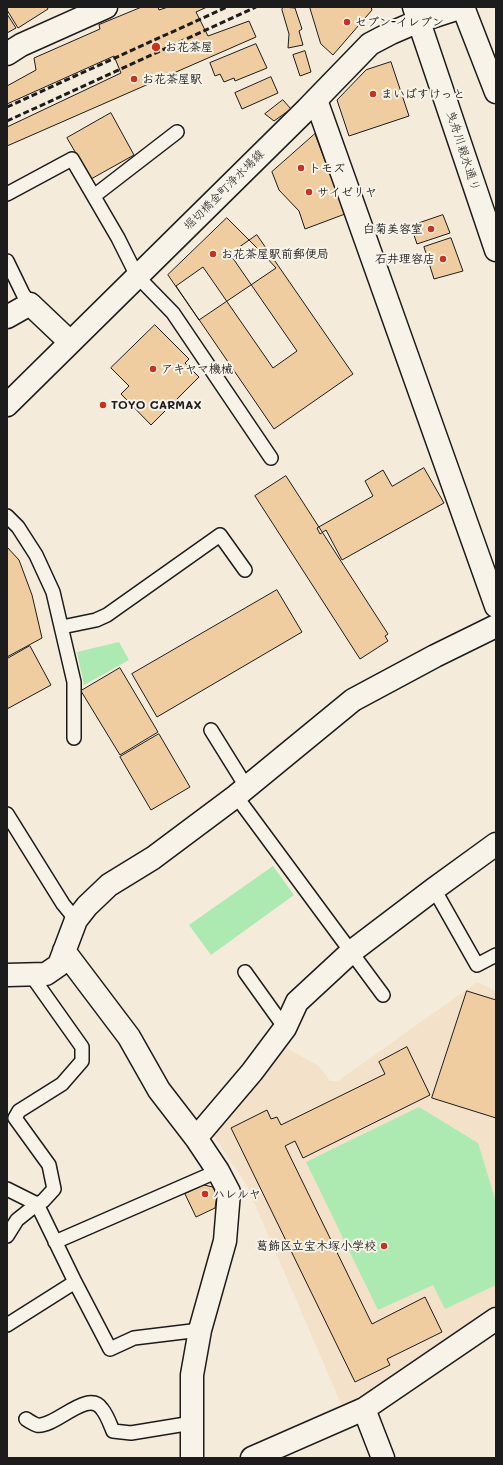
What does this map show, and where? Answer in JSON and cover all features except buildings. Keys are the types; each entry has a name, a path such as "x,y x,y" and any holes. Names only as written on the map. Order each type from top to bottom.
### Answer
{"street":[{"path":"7,54 21,45 106,7"},
{"path":"463,7 496,92"},
{"name":"堀切橋金町浄水場線","path":"7,405 316,100 370,44 391,33 417,14 463,7"},
{"name":"曳舟川親水通り","path":"417,14 496,250"},
{"path":"316,100 496,606"},
{"path":"7,317 30,304 70,342"},
{"path":"7,975 46,974 59,965 76,920 87,906 109,885 153,858 241,792 353,700 435,656 496,626"},
{"path":"196,1138 252,1072 285,1028 297,1002 351,952 496,844"},
{"path":"64,951 129,1037 159,1090 196,1138 218,1171 229,1192 225,1241 200,1330 192,1375 192,1458"},
{"path":"252,1458 364,1409 496,1319"},
{"path":"364,1409 383,1458"}],"lane":[{"path":"94,196 177,132"},
{"path":"7,194 72,158 118,238 137,276 173,313 271,458"},
{"path":"7,261 30,304"},
{"path":"7,516 18,527 36,555 53,592 74,682 74,738"},
{"path":"62,627 96,620 107,615 220,535 245,570"},
{"path":"211,730 241,792 351,952 383,995"},
{"path":"7,814 63,904 76,920"},
{"path":"434,889 477,965 496,955"},
{"path":"245,972 285,1028"},
{"path":"7,1236 17,1220 43,1201 54,1189 49,1165 15,1118 19,1111 62,1084 82,1061 82,1047 31,975"},
{"path":"54,1242 218,1171"},
{"path":"7,1189 37,1204 74,1282 110,1349 134,1338 200,1330"},
{"path":"7,1325 74,1282"},
{"path":"26,1419 38,1425 51,1422 81,1405 94,1403 102,1407 113,1431 131,1433 192,1423"}],"shaded area":[{"name":"葛飾区立宝木塚小学校","path":"477,982 496,991 496,1306 363,1396 342,1406 247,1186 212,1133 281,1045 319,1066 330,1081 338,1081"}],"green space":[{"path":"119,642 129,660 84,685 77,652"},
{"path":"273,866 294,895 211,955 189,925"},
{"path":"419,1107 478,1143 496,1202 496,1285 445,1309 433,1285 378,1310 306,1162"}],"railway":[{"path":"7,107 227,7"},
{"path":"7,121 256,7"}],"place":[{"name":"セブン-イレブン","path":"347,22"},
{"name":"お花茶屋","path":"156,47"},
{"name":"お花茶屋駅","path":"134,79"},
{"name":"まいばすけっと","path":"373,94"},
{"name":"トモズ","path":"301,168"},
{"name":"サイゼリヤ","path":"309,192"},
{"name":"白菊美容室","path":"431,229"},
{"name":"お花茶屋駅前郵便局","path":"213,254"},
{"name":"石井理容店","path":"443,259"},
{"name":"アキヤマ機械","path":"153,369"},
{"name":"TOYO CARMAX","path":"103,405"},
{"name":"ハレルヤ","path":"205,1194"},
{"name":"葛飾区立宝木塚小学校","path":"384,1246"}]}
